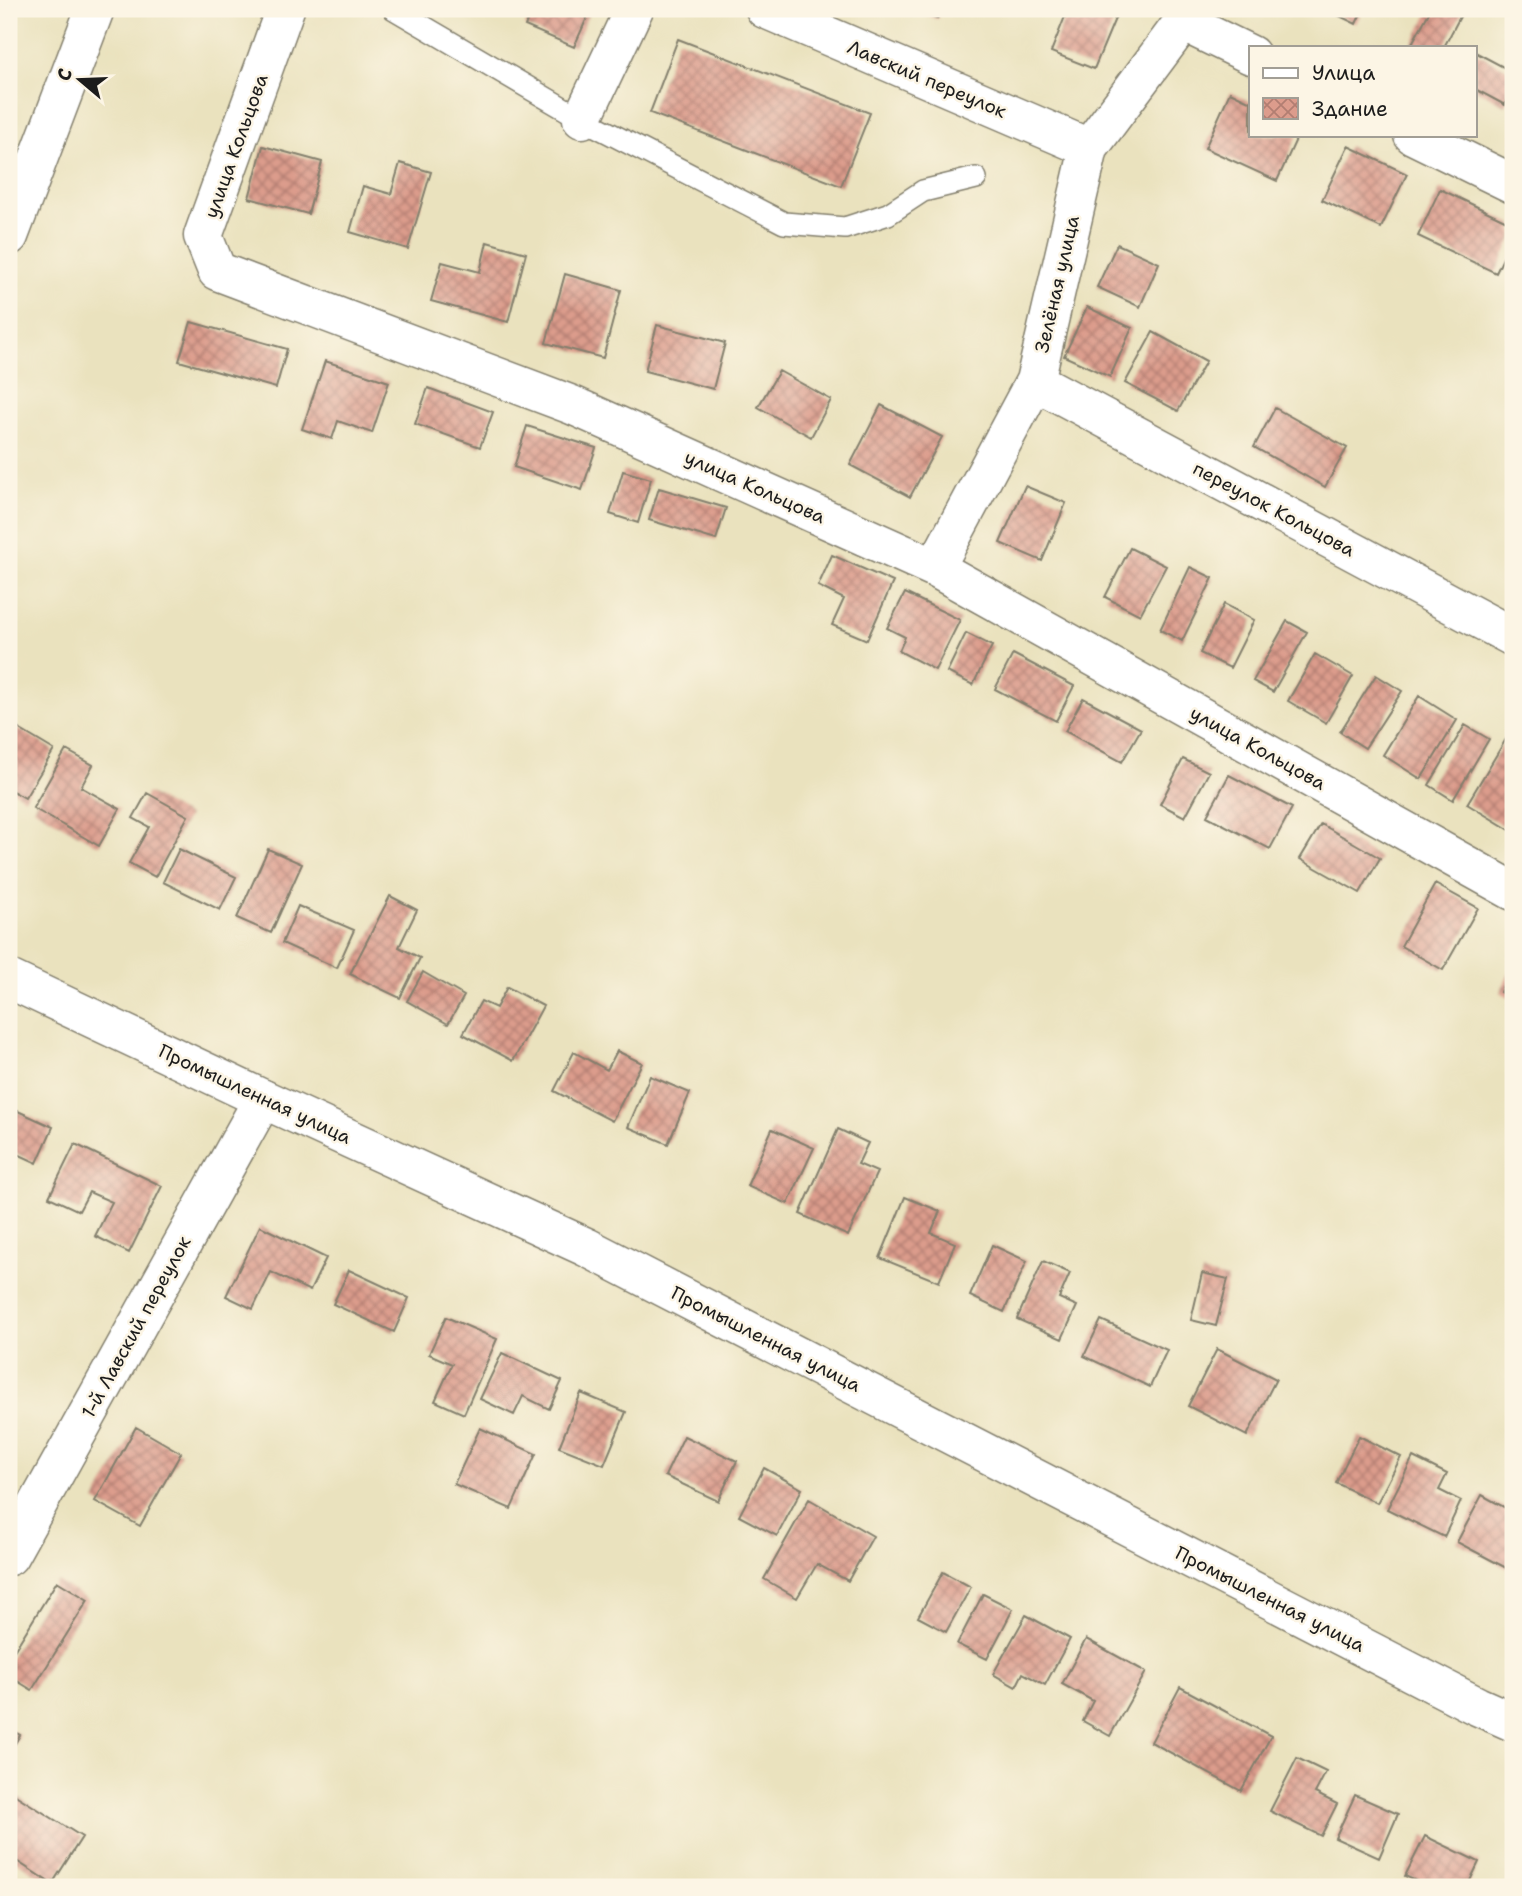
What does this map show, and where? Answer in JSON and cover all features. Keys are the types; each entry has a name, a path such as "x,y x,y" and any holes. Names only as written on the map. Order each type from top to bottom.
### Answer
{"main road":[{"path":"9,236 94,9"},
{"name":"улица Кольцова","path":"285,9 203,236 217,271 572,405 935,568 1513,891"},
{"path":"582,119 634,9"},
{"name":"Лавский переулок","path":"765,9 1089,148"},
{"path":"1185,15 1249,54"},
{"name":"Зелёная улица","path":"935,568 1035,381 1089,148 1185,15"},
{"path":"1415,136 1513,184"},
{"name":"переулок Кольцова","path":"1035,381 1513,637"},
{"name":"Промышленная улица","path":"9,979 586,1247 1513,1722"},
{"name":"1-й Лавский переулок","path":"9,1556 263,1099"}],"lane":[{"path":"394,9 582,119 784,223 845,228 888,214 923,191 976,178"}],"building":[{"path":"532,9 591,9 574,47 525,26"},
{"path":"911,9 941,9 937,19"},
{"path":"1068,9 1119,9 1094,69 1051,52"},
{"path":"1325,9 1363,9 1356,24"},
{"path":"1431,9 1464,9 1445,46 1411,46"},
{"path":"678,39 870,113 841,186 650,113"},
{"path":"1476,53 1513,72 1513,88 1505,105 1476,90"},
{"path":"1230,92 1249,101 1249,136 1298,136 1277,181 1205,148"},
{"path":"263,146 322,162 308,214 249,198"},
{"path":"1348,146 1407,174 1381,228 1322,200"},
{"path":"400,163 431,172 408,249 350,232 363,186 391,194"},
{"path":"1440,189 1513,224 1513,237 1496,273 1418,236"},
{"path":"487,242 526,253 508,322 431,301 442,262 480,272"},
{"path":"1117,244 1159,263 1140,307 1097,287"},
{"path":"565,274 621,290 603,358 546,343"},
{"path":"1087,307 1132,328 1110,377 1064,356"},
{"path":"191,322 287,349 276,388 179,361"},
{"path":"657,325 725,343 713,389 645,371"},
{"path":"1153,332 1206,361 1178,411 1125,383"},
{"path":"325,361 389,382 372,433 338,421 332,439 302,429"},
{"path":"779,371 831,400 811,437 758,407"},
{"path":"428,388 493,412 480,447 415,424"},
{"path":"881,405 942,437 910,497 850,465"},
{"path":"1275,408 1347,448 1325,487 1254,447"},
{"path":"527,426 596,448 582,490 514,467"},
{"path":"623,471 651,479 638,523 610,514"},
{"path":"1025,486 1066,503 1042,561 1000,543"},
{"path":"659,488 726,508 716,540 649,520"},
{"path":"1130,548 1166,566 1140,615 1105,597"},
{"path":"832,555 893,582 867,640 832,625 844,599 818,586"},
{"path":"1190,567 1213,578 1182,641 1160,630"},
{"path":"905,593 960,620 935,670 899,651 905,637 887,628"},
{"path":"1224,604 1254,620 1230,668 1200,653"},
{"path":"1287,621 1307,632 1273,692 1253,681"},
{"path":"966,633 992,646 973,685 947,672"},
{"path":"1013,654 1074,686 1056,721 995,689"},
{"path":"1315,654 1353,676 1326,723 1288,701"},
{"path":"1376,675 1402,691 1365,748 1340,732"},
{"path":"1419,696 1457,720 1421,779 1383,755"},
{"path":"1083,698 1141,729 1122,762 1065,731"},
{"path":"9,723 54,750 25,798 9,789"},
{"path":"1465,725 1489,739 1453,800 1429,785"},
{"path":"1506,739 1513,743 1513,824 1510,830 1467,804"},
{"path":"66,750 93,765 81,787 120,809 99,846 33,808"},
{"path":"1183,759 1209,772 1185,817 1160,804"},
{"path":"1229,775 1292,808 1270,849 1207,816"},
{"path":"147,793 188,816 155,877 129,863 149,827 133,818"},
{"path":"1321,824 1380,858 1360,893 1300,859"},
{"path":"179,849 236,877 220,910 163,882"},
{"path":"268,849 302,864 271,933 237,918"},
{"path":"1435,884 1478,908 1443,970 1401,946"},
{"path":"390,896 417,910 399,947 420,958 400,998 350,974"},
{"path":"298,906 354,930 337,968 282,943"},
{"path":"1513,966 1513,999 1500,992"},
{"path":"423,972 464,996 448,1024 407,1001"},
{"path":"507,987 543,1006 513,1061 463,1034 481,1001 496,1008"},
{"path":"617,1051 642,1063 612,1121 554,1091 574,1052 607,1070"},
{"path":"650,1076 690,1093 668,1144 628,1127"},
{"path":"9,1107 53,1127 37,1163 9,1150"},
{"path":"772,1129 814,1148 788,1204 747,1186"},
{"path":"838,1129 868,1143 858,1164 877,1172 848,1236 800,1214"},
{"path":"75,1144 162,1186 129,1253 95,1236 112,1202 89,1192 79,1211 49,1197"},
{"path":"905,1197 940,1211 931,1233 955,1243 939,1282 880,1258"},
{"path":"260,1226 326,1258 310,1291 271,1272 253,1309 226,1296"},
{"path":"992,1245 1027,1261 1004,1312 970,1296"},
{"path":"1043,1261 1070,1273 1059,1298 1077,1306 1062,1339 1017,1319"},
{"path":"349,1270 409,1298 394,1332 333,1304"},
{"path":"1202,1273 1228,1279 1216,1326 1191,1320"},
{"path":"446,1317 497,1339 464,1414 435,1401 452,1364 429,1354"},
{"path":"1101,1320 1167,1350 1150,1387 1084,1356"},
{"path":"1217,1349 1276,1379 1247,1436 1188,1406"},
{"path":"502,1353 562,1381 549,1409 523,1396 514,1415 480,1399"},
{"path":"581,1393 626,1412 604,1465 559,1447"},
{"path":"136,1427 181,1453 140,1526 95,1501"},
{"path":"480,1428 536,1454 511,1509 454,1484"},
{"path":"684,1436 737,1461 718,1501 665,1476"},
{"path":"1359,1436 1401,1457 1377,1503 1336,1483"},
{"path":"1413,1457 1447,1474 1439,1490 1461,1501 1444,1537 1387,1509"},
{"path":"764,1468 802,1489 777,1536 739,1516"},
{"path":"1482,1495 1513,1512 1512,1571 1457,1542"},
{"path":"809,1499 873,1536 848,1581 817,1564 797,1598 764,1579"},
{"path":"943,1572 971,1587 946,1632 918,1617"},
{"path":"57,1581 88,1600 32,1690 9,1676 9,1659"},
{"path":"983,1594 1013,1609 987,1659 957,1644"},
{"path":"1026,1615 1070,1639 1045,1685 1023,1673 1016,1687 993,1674"},
{"path":"1086,1639 1146,1672 1110,1736 1083,1721 1093,1701 1062,1684"},
{"path":"1180,1687 1271,1736 1241,1791 1151,1742"},
{"path":"9,1729 20,1735 9,1754"},
{"path":"1297,1758 1326,1772 1315,1793 1337,1804 1321,1836 1270,1811"},
{"path":"9,1791 82,1837 52,1884 9,1856"},
{"path":"1355,1795 1398,1814 1379,1858 1335,1838"},
{"path":"1425,1836 1479,1862 1467,1887 1429,1887 1405,1876"}]}
